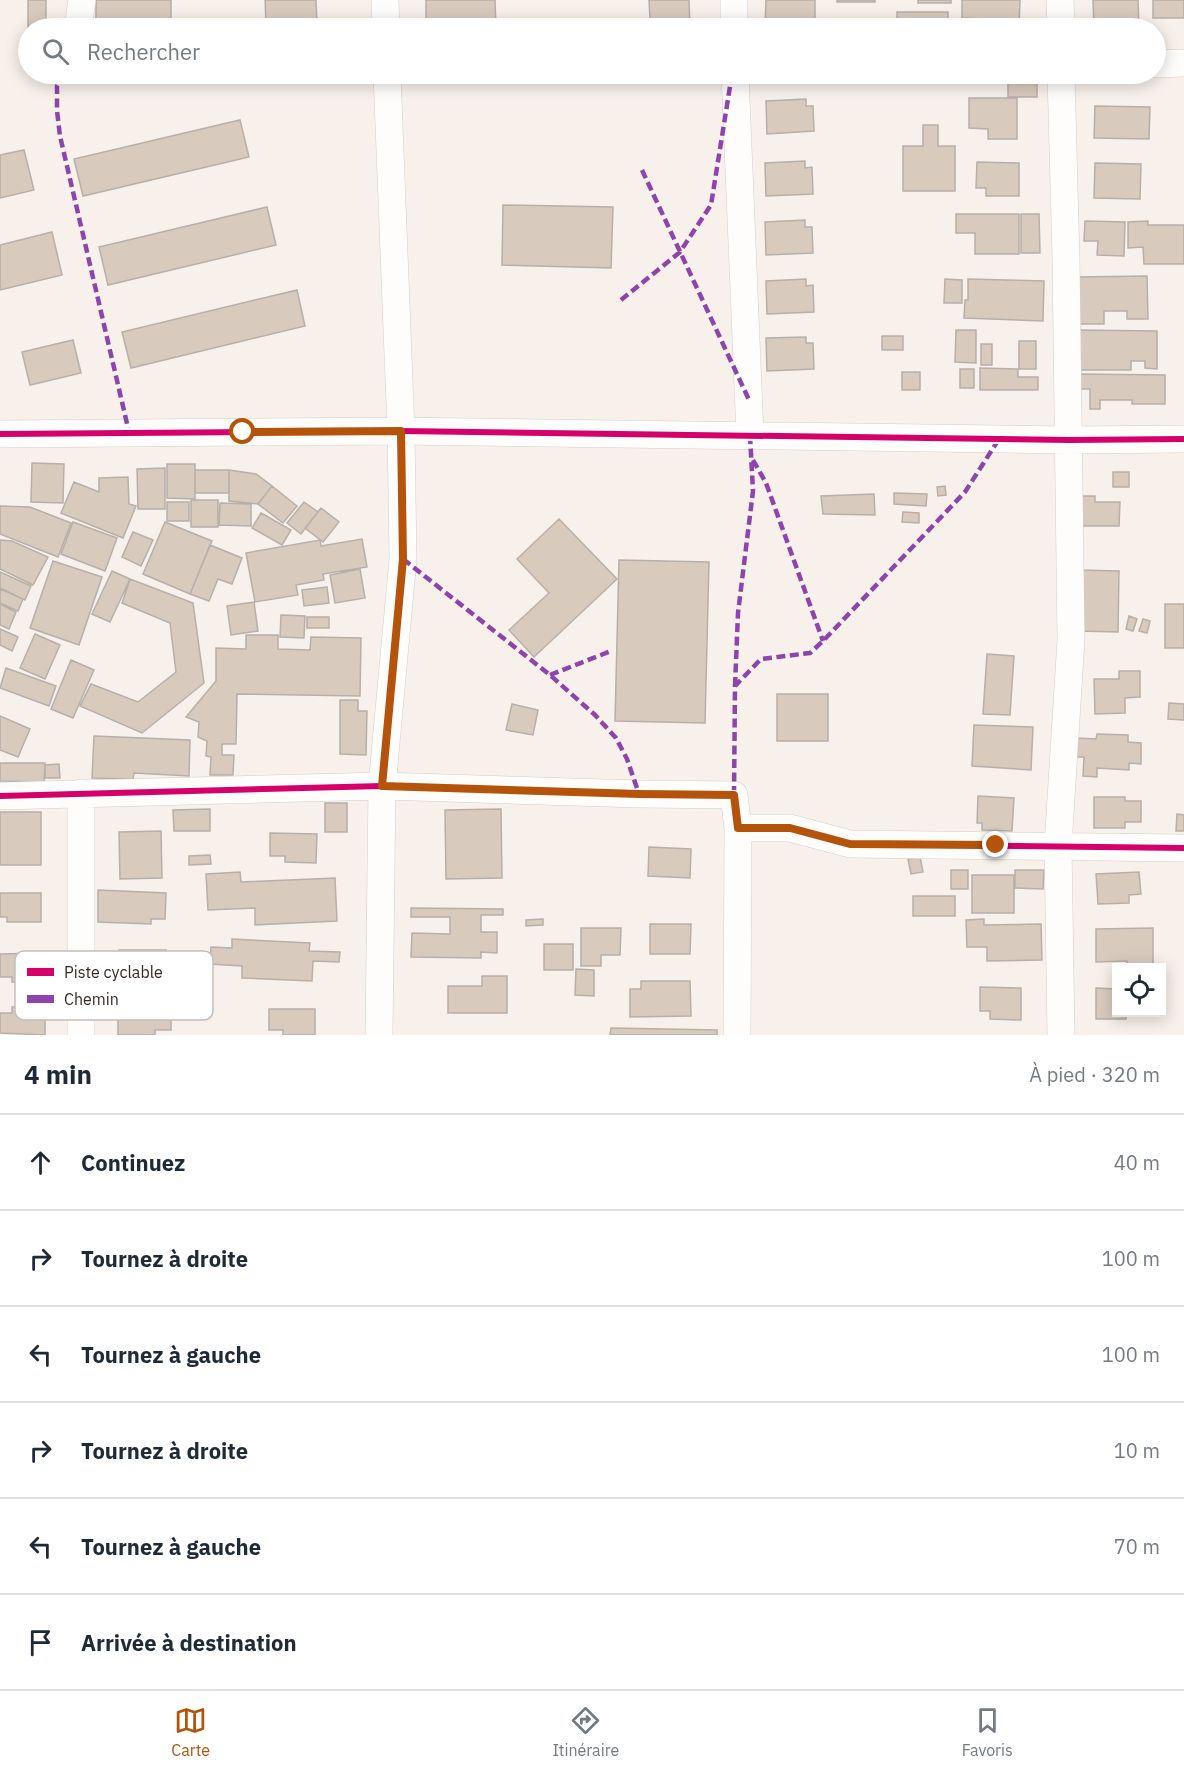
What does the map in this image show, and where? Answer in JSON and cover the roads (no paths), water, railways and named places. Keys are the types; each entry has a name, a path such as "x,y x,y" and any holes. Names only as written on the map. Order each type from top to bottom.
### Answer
{"street":[{"path":"79,18 81,0"},
{"path":"385,0 386,18"},
{"path":"734,0 734,18"},
{"path":"1060,0 1060,18"},
{"path":"1166,64 1184,63"},
{"path":"379,1035 382,786 403,559 401,431 387,84"},
{"path":"735,84 750,435"},
{"path":"1061,84 1071,640 1058,846 1061,1035"},
{"path":"0,434 401,431 1069,440 1184,439"},
{"path":"0,796 382,786 734,795 738,828 736,1035"},
{"path":"81,793 81,951"},
{"path":"738,828 790,828 850,844 1184,848"}]}
